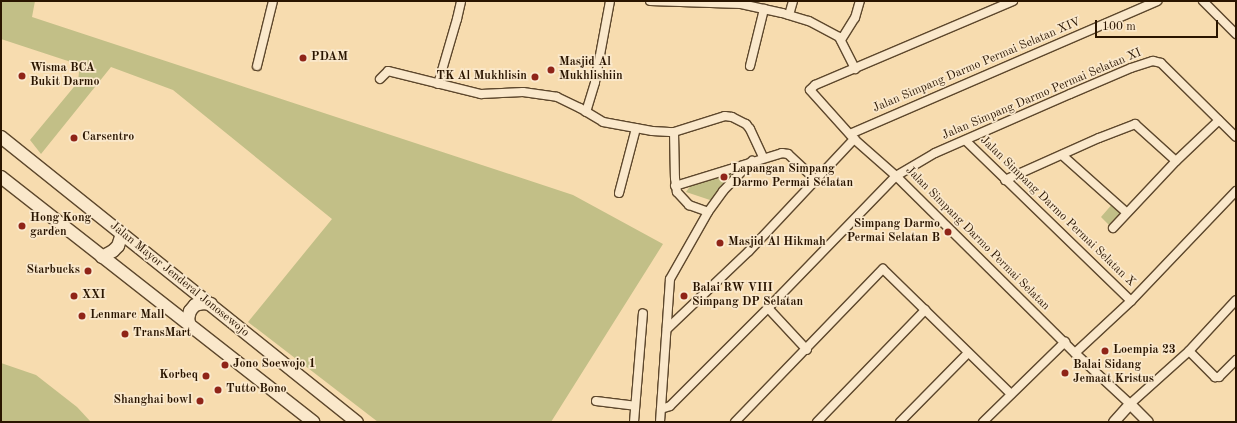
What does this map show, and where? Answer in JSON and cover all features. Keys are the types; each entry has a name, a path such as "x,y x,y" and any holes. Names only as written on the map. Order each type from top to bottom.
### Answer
{"main road":[{"name":"Jalan Mayor Jenderal Jonosewojo","path":"1,137 357,422"},
{"path":"1,177 313,422"},
{"path":"102,257 114,251 122,234"},
{"path":"190,326 188,319 190,311 199,304 211,304"}],"street":[{"path":"257,66 273,1"},
{"path":"438,84 461,1"},
{"path":"586,112 595,82 610,1"},
{"path":"650,1 739,4 789,15 822,27 841,40 856,70 1013,1"},
{"path":"789,15 793,1"},
{"path":"841,40 855,18 860,1"},
{"name":"Jalan Simpang Darmo Permai Selatan XIV","path":"852,136 1157,1"},
{"path":"1203,1 1236,34"},
{"path":"750,66 764,9"},
{"name":"Jalan Simpang Darmo Permai Selatan XI","path":"661,410 670,406 768,308 896,176 935,153 966,141 1131,68 1153,62 1161,63 1236,138"},
{"name":"Jalan Simpang Darmo Permai Selatan","path":"856,70 810,89 852,136 896,176 1075,353 1130,404"},
{"path":"380,79 388,71 481,94 523,92 557,97 603,122 636,128 674,132 725,116 732,117 746,124 764,157"},
{"path":"1113,228 1126,212 1176,161 1219,120"},
{"path":"1005,180 1110,133 1135,124 1176,161"},
{"path":"619,193 636,128"},
{"path":"674,132 675,186 677,192 689,205 708,212"},
{"path":"667,328 749,251 816,179 852,136"},
{"name":"Jalan Simpang Darmo Permai Selatan X","path":"966,141 1131,300"},
{"path":"675,186 764,157 782,153 788,154 816,179"},
{"path":"1062,155 1126,212"},
{"path":"660,422 670,279 708,212 723,191 752,161"},
{"path":"1075,353 1131,300 1236,191"},
{"path":"735,422 807,350 883,269 1010,394"},
{"path":"1114,422 1130,404 1188,351 1236,300"},
{"path":"768,308 807,350"},
{"path":"817,422 925,310"},
{"path":"634,422 634,406 643,313"},
{"path":"983,422 1065,342"},
{"path":"1188,351 1216,377 1219,377 1236,360"},
{"path":"900,422 968,353"},
{"path":"596,401 634,406"},
{"path":"1130,404 1148,422"}],"shaded area":[{"path":"1,1 35,1 32,17 573,195 663,244 551,422 378,422 248,322 332,219 173,90 111,67 41,154 30,140 78,82 79,72 74,63 1,39"},
{"name":"Lapangan Simpang Darmo Permai Selatan","path":"740,168 713,201 686,192 691,185"},
{"path":"1114,202 1119,208 1117,210 1121,214 1112,228 1101,217"},
{"path":"1,363 36,375 77,407 91,422 1,422"}],"place":[{"name":"PDAM","path":"303,58"},
{"name":"Masjid Al Mukhlishiin","path":"551,70"},
{"name":"Wisma BCA Bukit Darmo","path":"22,76"},
{"name":"TK Al Mukhlisin","path":"535,77"},
{"name":"Carsentro","path":"74,138"},
{"name":"Lapangan Simpang Darmo Permai Selatan","path":"724,177"},
{"name":"Hong Kong garden","path":"22,226"},
{"name":"Simpang Darmo Permai Selatan B","path":"948,232"},
{"name":"Masjid Al Hikmah","path":"720,243"},
{"name":"Starbucks","path":"88,271"},
{"name":"XXI","path":"74,296"},
{"name":"Balai RW VIII Simpang DP Selatan","path":"684,296"},
{"name":"Lenmarc Mall","path":"82,316"},
{"name":"TransMart","path":"125,334"},
{"name":"Loempia 23","path":"1105,351"},
{"name":"Jono Soewojo 1","path":"225,365"},
{"name":"Balai Sidang Jemaat Kristus","path":"1065,373"},
{"name":"Korbeq","path":"206,376"},
{"name":"Tutto Bono","path":"218,390"},
{"name":"Shanghai bowl","path":"200,401"}]}
